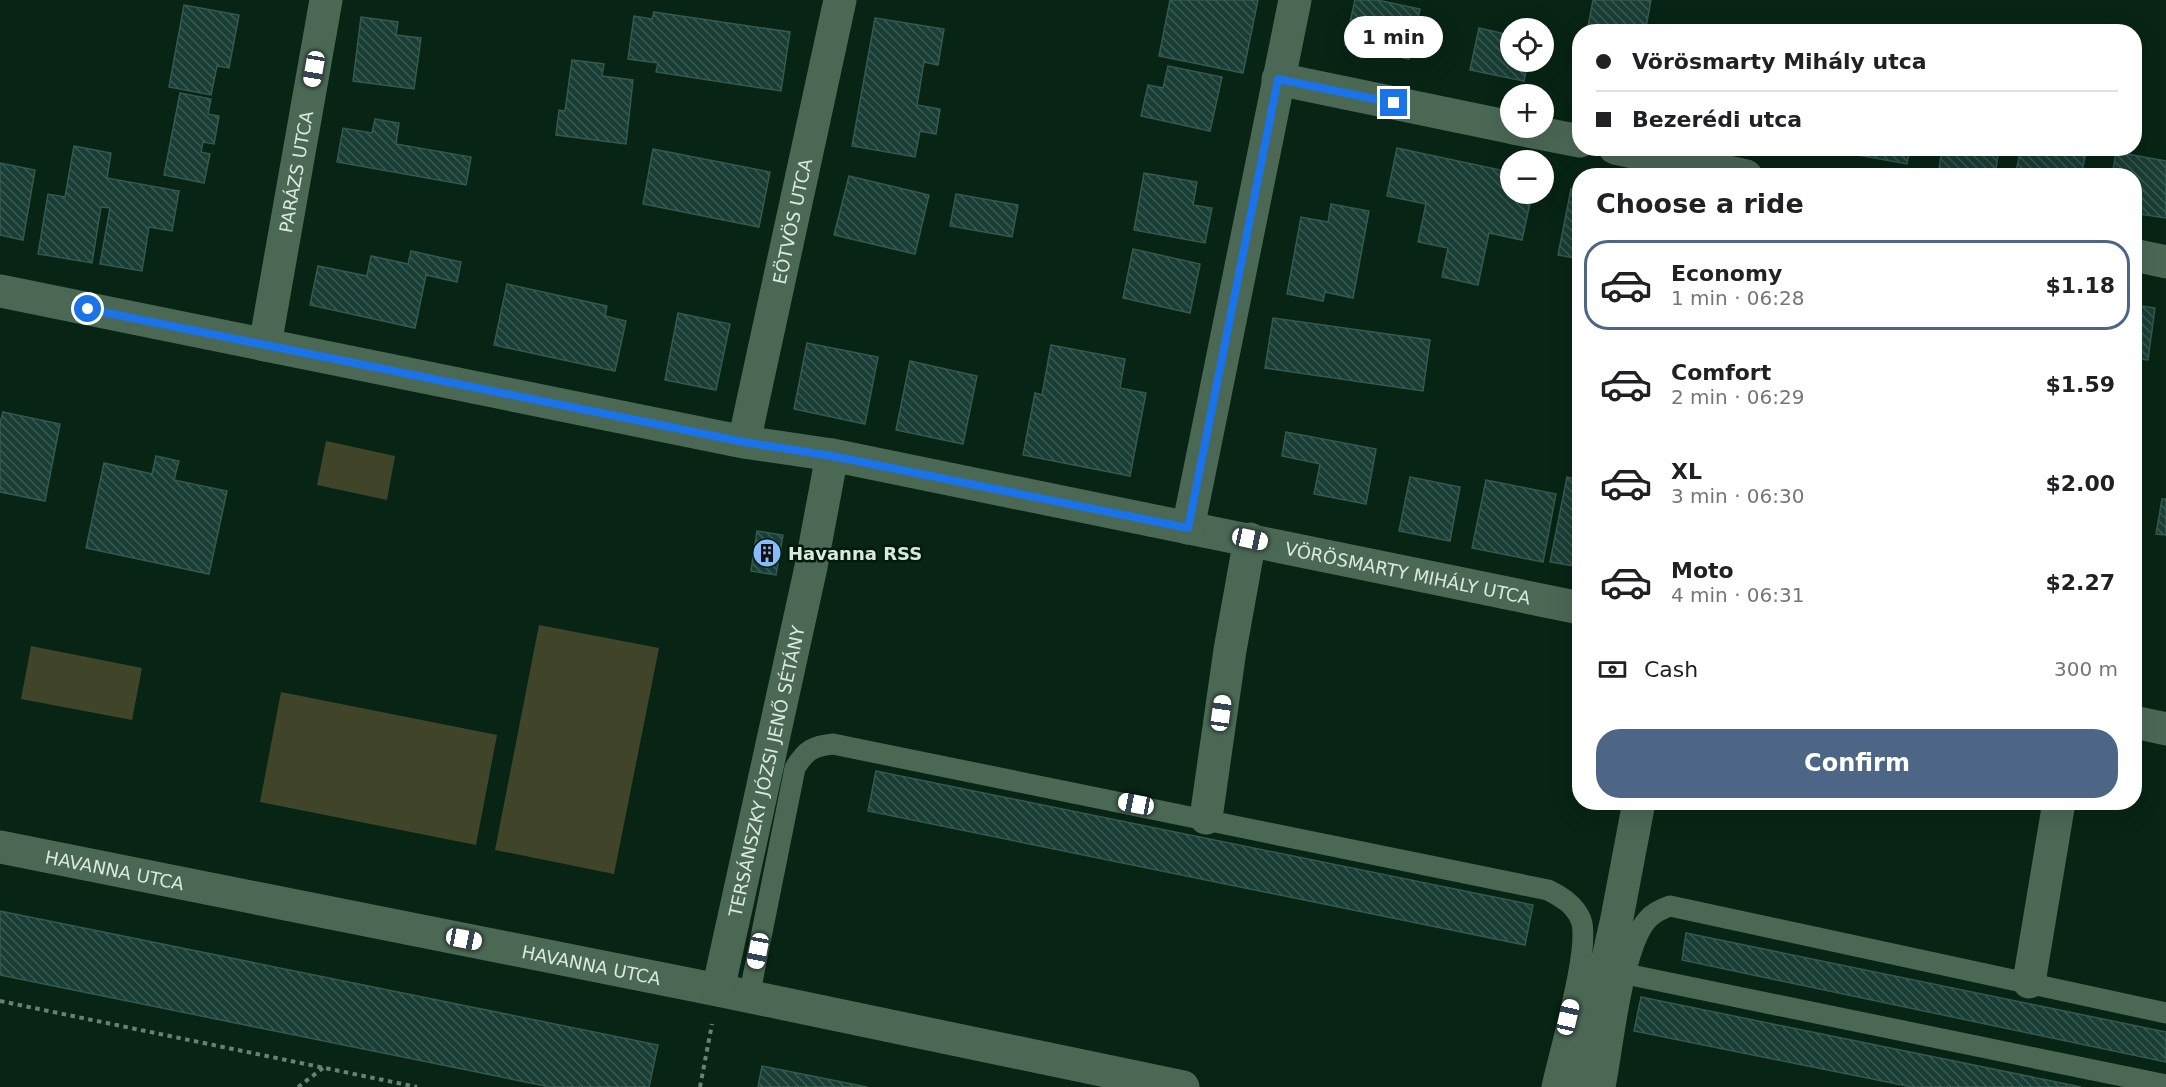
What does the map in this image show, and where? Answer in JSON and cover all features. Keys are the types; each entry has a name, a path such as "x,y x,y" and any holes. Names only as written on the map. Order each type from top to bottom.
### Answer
{"street":[{"name":"PARÁZS UTCA","path":"265,345 326,0"},
{"name":"EÖTVÖS UTCA","path":"744,442 840,0"},
{"path":"1188,528 1295,0"},
{"path":"1278,79 1500,125"},
{"path":"1554,136 1572,139"},
{"path":"1652,156 1709,168"},
{"path":"2142,257 2166,262"},
{"name":"VÖRÖSMARTY MIHÁLY UTCA","path":"0,291 744,442 832,456 1250,539 1572,606"},
{"name":"TERSÁNSZKY JÓZSI JENŐ SÉTÁNY","path":"734,994 832,456"},
{"path":"1206,818 1230,650 1250,539"},
{"path":"2142,724 2166,729"},
{"path":"1579,1087 1617,918 1637,810"},
{"path":"2029,982 2058,810"},
{"name":"HAVANNA UTCA","path":"0,847 734,994 1183,1087"}],"lane":[{"path":"734,994 795,768 805,752 815,746 833,744 1206,818 1548,890 1567,901 1575,909 1581,922 1584,947 1552,1087"},
{"path":"1605,1087 1633,946 1646,921 1654,913 1670,906 2166,1013"},
{"path":"1626,974 2166,1084"}],"path":[{"path":"700,1087 734,994"},
{"path":"0,1001 417,1087"},
{"path":"298,1087 324,1068"}],"green space":[{"path":"326,441 395,456 387,500 317,485"},
{"path":"539,625 659,648 614,874 495,850"},
{"path":"31,646 142,668 132,720 21,699"},
{"path":"281,692 497,735 476,845 260,802"}],"building":[{"path":"1170,0 1258,0 1243,73 1159,56"},
{"path":"1355,0 1377,0 1420,9 1409,59 1345,45"},
{"path":"1593,0 1651,0 1646,24 1588,24"},
{"path":"184,5 239,15 229,68 217,66 211,95 169,87"},
{"path":"654,12 790,32 781,91 656,72 658,63 628,59 634,16 652,19"},
{"path":"361,17 398,22 396,35 421,38 414,89 353,81"},
{"path":"875,18 944,29 938,65 924,62 917,105 940,109 936,134 920,131 915,157 852,146"},
{"path":"1479,28 1500,33 1500,72 1526,72 1524,81 1470,70"},
{"path":"572,60 604,64 602,76 633,80 626,144 556,135 559,110 565,111"},
{"path":"1168,66 1222,77 1210,131 1141,116 1148,85 1163,88"},
{"path":"180,93 211,99 208,114 219,116 214,144 203,142 201,152 210,154 204,183 164,175"},
{"path":"375,119 399,123 396,144 471,157 466,185 337,162 343,128 372,133"},
{"path":"74,146 111,153 107,178 179,191 172,231 149,227 142,271 100,264 110,208 101,207 92,263 38,254 48,194 65,197"},
{"path":"1397,148 1500,170 1500,204 1530,204 1522,240 1489,233 1478,285 1442,277 1448,248 1418,242 1426,204 1387,196"},
{"path":"653,149 770,172 759,227 643,204"},
{"path":"1863,156 1908,156 1907,164"},
{"path":"1941,156 1998,156 1996,168 1939,168"},
{"path":"2019,156 2085,156 2083,168 2017,168"},
{"path":"2115,156 2138,156 2166,161 2166,218 2142,214 2142,168 2113,168"},
{"path":"0,163 35,170 23,240 0,235"},
{"path":"1144,173 1197,182 1193,205 1212,208 1205,243 1134,230"},
{"path":"849,176 929,195 915,254 834,235"},
{"path":"1571,189 1572,258 1558,255"},
{"path":"956,194 1018,205 1012,237 950,226"},
{"path":"1331,204 1369,211 1353,298 1325,292 1323,301 1287,294 1301,217 1328,222"},
{"path":"1133,249 1200,264 1190,313 1123,298"},
{"path":"411,251 461,262 457,282 426,275 415,328 310,305 318,266 367,276 371,256 408,264"},
{"path":"507,284 607,306 605,316 626,321 615,371 494,345"},
{"path":"2142,306 2155,308 2148,360 2142,359"},
{"path":"678,313 730,324 716,390 665,380"},
{"path":"1273,318 1430,340 1423,391 1265,368"},
{"path":"807,343 878,357 865,424 794,409"},
{"path":"1051,345 1125,359 1120,388 1146,393 1130,476 1023,455 1035,393 1042,395"},
{"path":"910,361 977,376 963,444 896,430"},
{"path":"3,412 60,424 45,501 0,492 0,423"},
{"path":"1286,432 1376,449 1366,504 1314,494 1320,464 1282,456"},
{"path":"156,456 179,461 174,480 227,491 209,574 86,548 104,463 152,474"},
{"path":"1410,477 1460,487 1450,541 1399,531"},
{"path":"1567,477 1572,478 1572,566 1550,562"},
{"path":"1486,480 1556,494 1543,562 1472,548"},
{"path":"2162,499 2166,499 2166,535 2156,534"},
{"name":"Havanna RSS","path":"757,531 783,535 776,575 751,571"},
{"path":"876,771 1533,905 1525,945 868,811"},
{"path":"0,911 658,1045 649,1087 550,1087 0,975"},
{"path":"1686,933 2166,1032 2166,1062 1682,960"},
{"path":"1641,997 2081,1087 1912,1087 1634,1031"},
{"path":"762,1066 867,1087 758,1087"}],"place":[{"name":"Havanna RSS","path":"767,553"}],"route":[{"path":"88,309 744,442 832,456 1188,528 1278,79 1394,103"}]}
